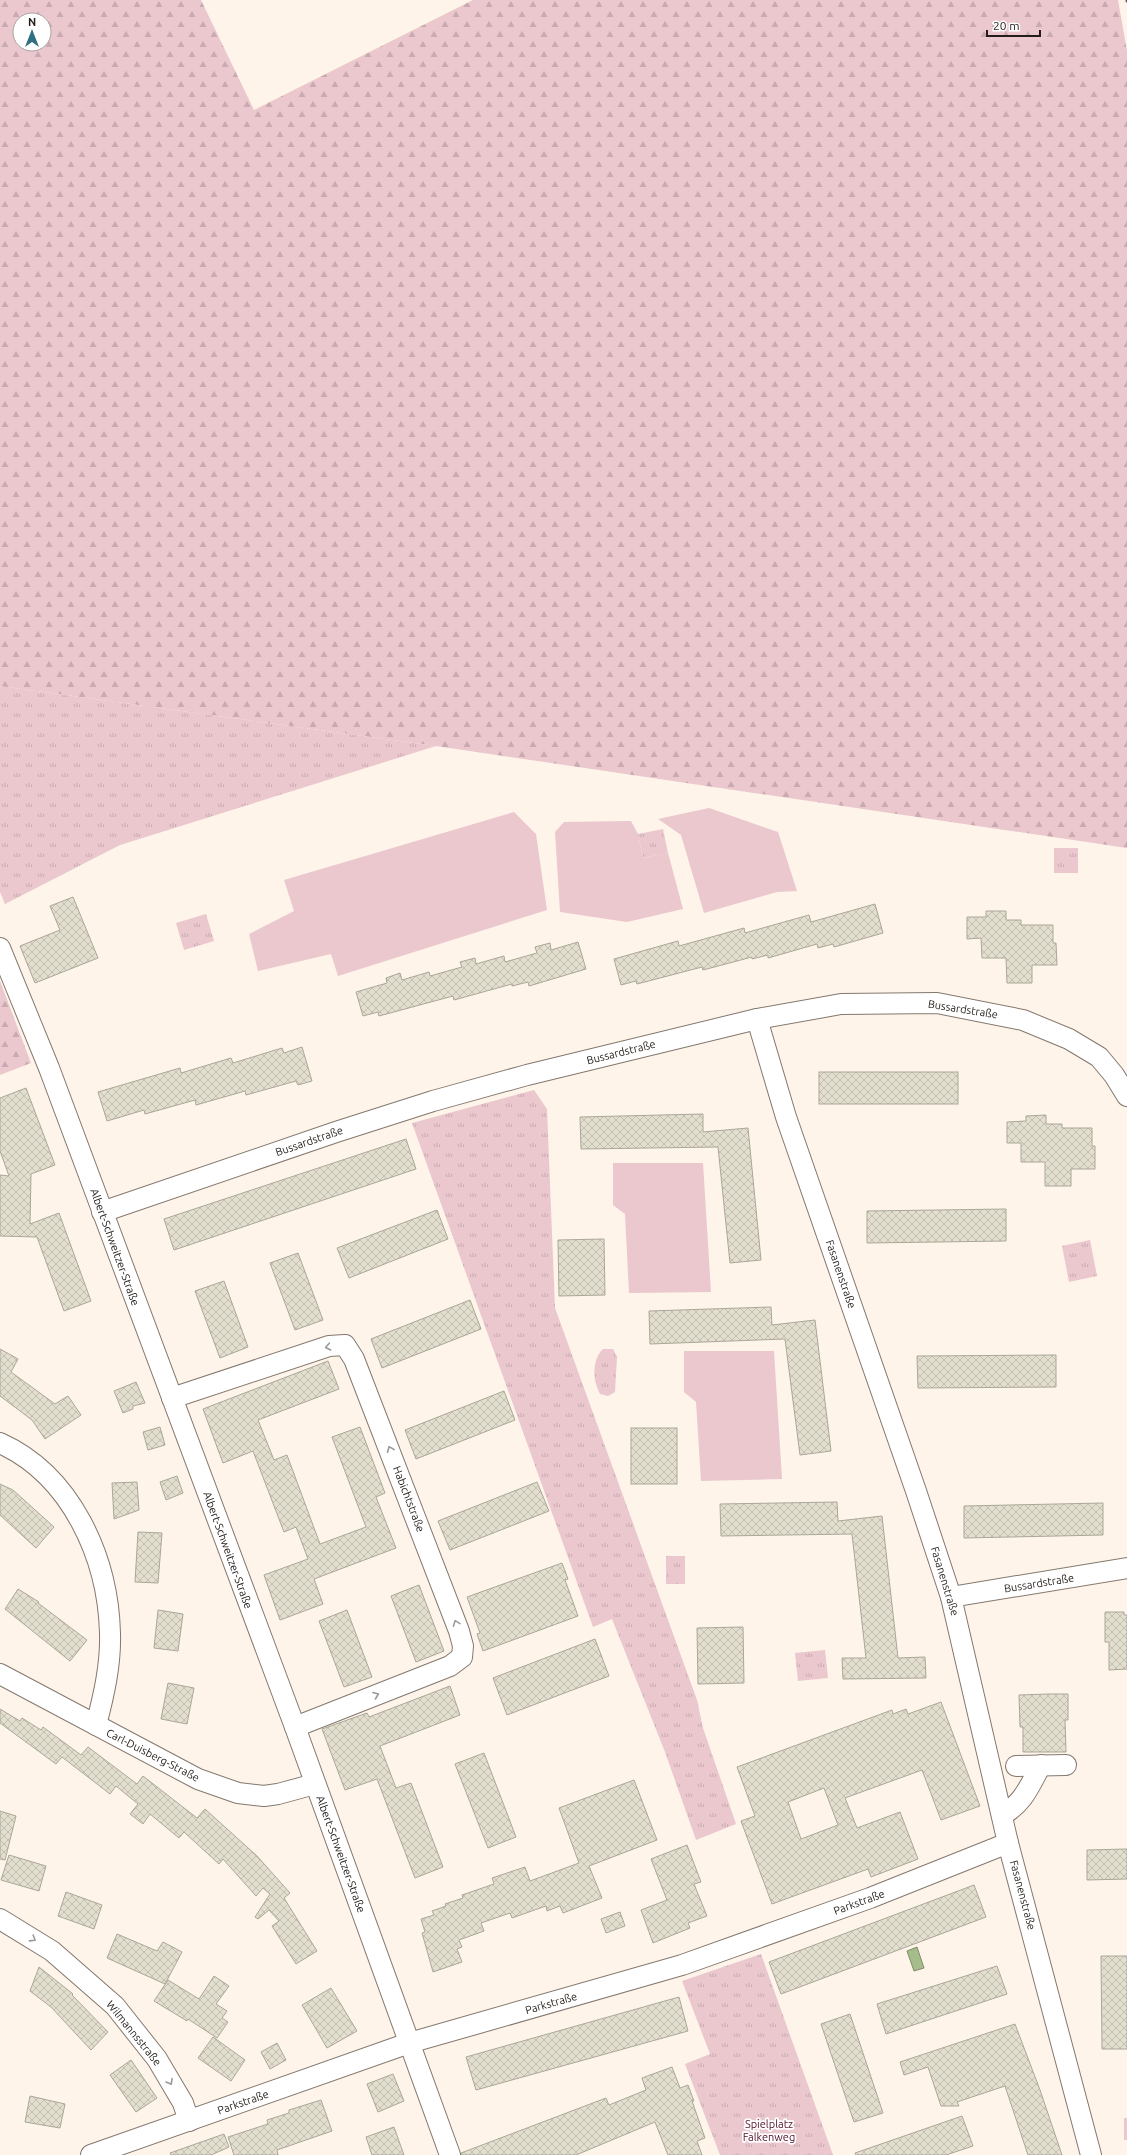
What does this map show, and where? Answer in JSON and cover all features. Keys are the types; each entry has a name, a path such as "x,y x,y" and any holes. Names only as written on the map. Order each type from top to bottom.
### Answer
{"street":[{"name":"Albert-Schweitzer-Straße","path":"0,948 37,1037 295,1726 450,2155"},
{"name":"Bussardstraße","path":"102,1212 336,1132 433,1101 527,1075 757,1019 841,1004 937,1003 976,1009 1023,1020 1069,1039 1099,1057 1114,1075 1127,1096"},
{"name":"Fasanenstraße","path":"757,1019 786,1117 916,1491 951,1597 1008,1843 1091,2155"},
{"name":"Habichtstraße","path":"172,1398 329,1346 345,1345 354,1359 459,1630 463,1646 462,1657 450,1666 295,1726"},
{"path":"0,1443 18,1451 48,1475 72,1504 89,1539 101,1575 110,1633 106,1688 96,1725"},
{"name":"Bussardstraße","path":"951,1597 1127,1568"},
{"name":"Carl-Duisberg-Straße","path":"0,1674 198,1779 238,1793 264,1796 316,1784"},
{"path":"1002,1815 1014,1809 1020,1802 1041,1765"},
{"path":"1016,1766 1066,1765"},
{"name":"Parkstraße","path":"91,2155 409,2043 682,1965 870,1898 1008,1843"},
{"name":"Wilmannsstraße","path":"0,1919 52,1951 115,2006 158,2060 183,2103 189,2121"}],"green space":[{"path":"0,0 201,0 254,110 473,0 1118,0 1127,51 1127,848 436,746 0,686"},
{"path":"0,686 436,746 120,845 5,904 0,892"},
{"path":"709,808 778,832 797,891 777,892 704,913 681,835 658,819"},
{"path":"514,812 536,834 547,910 338,976 331,954 258,971 249,934 294,911 284,880"},
{"path":"631,821 638,834 643,858 668,853 683,909 627,922 560,912 555,832 564,822"},
{"path":"663,829 668,853 643,858 638,834"},
{"path":"1054,848 1078,848 1078,873 1054,873"},
{"path":"206,914 214,941 184,950 176,923"},
{"path":"0,981 31,1063 0,1075"},
{"path":"534,1090 547,1109 555,1308 697,1700 703,1728 736,1824 696,1840 665,1752 612,1619 593,1627 412,1123"},
{"path":"613,1163 703,1163 711,1292 629,1293 625,1214 613,1205"},
{"path":"1090,1240 1097,1276 1069,1282 1062,1246"},
{"path":"603,1349 613,1349 617,1357 615,1392 608,1396 600,1394 594,1371 596,1359"},
{"path":"684,1351 774,1351 782,1479 701,1481 696,1402 684,1392"},
{"path":"666,1556 685,1556 685,1584 666,1584"},
{"path":"825,1650 828,1678 798,1681 795,1653"},
{"name":"Spielplatz Falkenweg","path":"761,1954 833,2155 720,2155 685,2064 710,2054 682,1981"},
{"path":"1124,2118 1127,2118 1127,2140 1124,2140"}],"shaded area":[{"path":"917,1947 924,1968 914,1971 907,1951"}],"building":[{"path":"73,897 98,958 35,983 20,946 60,930 50,906"},
{"path":"875,904 883,933 834,947 833,944 818,948 817,944 768,958 768,955 752,959 752,957 703,970 702,967 637,984 636,981 621,985 614,959 678,941 679,946 744,928 745,933 809,915 811,922"},
{"path":"986,911 1006,911 1006,920 1021,920 1021,925 1053,925 1053,943 1056,943 1057,965 1032,965 1032,983 1007,983 1006,958 982,958 981,938 967,939 967,917 986,917"},
{"path":"578,942 586,969 529,986 528,982 512,986 512,984 454,1000 453,996 379,1016 378,1012 363,1016 356,992 387,983 386,978 400,973 402,980 429,972 430,976 462,967 460,962 475,958 476,964 504,956 505,962 537,953 535,947 550,943 551,950"},
{"path":"302,1047 312,1081 298,1085 296,1081 246,1095 245,1091 196,1105 195,1100 145,1114 144,1110 107,1121 98,1092 180,1068 181,1073 231,1058 233,1063 282,1048 284,1053"},
{"path":"819,1072 958,1072 958,1104 819,1104"},
{"path":"26,1088 55,1165 31,1174 30,1224 59,1213 91,1301 64,1311 37,1237 0,1236 0,1175 9,1176 0,1151 0,1098"},
{"path":"703,1114 703,1132 748,1128 761,1260 730,1263 718,1147 581,1149 580,1117"},
{"path":"1046,1115 1046,1124 1062,1124 1062,1128 1092,1128 1092,1146 1095,1146 1095,1169 1071,1169 1071,1186 1045,1186 1045,1162 1021,1162 1021,1143 1007,1143 1007,1122 1026,1121 1026,1116"},
{"path":"406,1139 416,1169 174,1250 164,1219"},
{"path":"1006,1209 1006,1241 867,1243 867,1211"},
{"path":"437,1210 448,1239 349,1278 337,1248"},
{"path":"604,1239 605,1295 559,1296 558,1240"},
{"path":"298,1253 323,1320 295,1330 270,1263"},
{"path":"224,1281 248,1347 220,1358 195,1291"},
{"path":"470,1300 481,1329 382,1368 371,1339"},
{"path":"771,1307 772,1325 815,1320 831,1451 800,1455 785,1339 650,1344 649,1311"},
{"path":"0,1349 18,1359 11,1372 55,1404 68,1396 81,1415 45,1439 32,1420 0,1396"},
{"path":"1056,1355 1056,1387 918,1388 917,1356"},
{"path":"328,1361 339,1389 258,1420 274,1460 287,1455 320,1544 366,1527 332,1437 360,1427 385,1493 376,1497 396,1548 314,1579 323,1604 280,1620 264,1575 308,1559 296,1527 284,1532 253,1451 223,1463 203,1409"},
{"path":"136,1382 145,1403 133,1406 133,1409 123,1413 114,1391"},
{"path":"504,1391 515,1420 416,1459 405,1430"},
{"path":"160,1427 165,1445 148,1450 143,1432"},
{"path":"631,1428 677,1428 677,1484 631,1484"},
{"path":"177,1476 183,1493 166,1500 160,1482"},
{"path":"137,1482 139,1510 114,1519 112,1483"},
{"path":"537,1482 549,1511 450,1550 438,1521"},
{"path":"0,1484 13,1490 54,1527 36,1548 0,1515"},
{"path":"837,1502 838,1521 882,1516 898,1658 925,1657 926,1678 843,1679 842,1658 866,1658 852,1534 721,1536 720,1504"},
{"path":"1103,1503 1103,1535 964,1538 964,1506"},
{"path":"138,1532 162,1533 158,1583 135,1582"},
{"path":"562,1563 568,1579 565,1580 578,1616 483,1651 477,1634 480,1633 467,1597"},
{"path":"419,1585 444,1651 416,1662 391,1596"},
{"path":"18,1589 39,1602 38,1603 87,1640 70,1661 5,1609"},
{"path":"158,1610 183,1614 178,1651 154,1648"},
{"path":"347,1610 372,1677 344,1687 319,1621"},
{"path":"1105,1612 1124,1612 1124,1615 1127,1615 1127,1669 1109,1670 1109,1642 1105,1642"},
{"path":"743,1627 744,1683 698,1684 697,1628"},
{"path":"595,1639 609,1676 507,1715 493,1678"},
{"path":"168,1683 194,1688 187,1724 161,1719"},
{"path":"450,1686 460,1715 380,1746 396,1788 411,1783 443,1867 415,1878 377,1779 345,1790 322,1729 367,1713 369,1717"},
{"path":"1068,1694 1068,1720 1065,1720 1066,1752 1023,1752 1023,1727 1020,1727 1019,1695"},
{"path":"941,1702 980,1806 941,1820 922,1770 845,1798 857,1828 900,1812 918,1859 871,1877 868,1869 772,1904 741,1821 755,1816 737,1767 892,1710 893,1714 906,1709 908,1714","holes":["824,1788 838,1825 801,1839 788,1802"]},
{"path":"0,1709 20,1721 22,1718 41,1730 43,1727 81,1755 88,1747 137,1784 143,1776 197,1818 205,1809 257,1856 290,1893 284,1898 317,1951 296,1964 272,1926 279,1921 269,1910 258,1919 255,1917 270,1894 263,1888 256,1896 223,1859 219,1864 184,1832 179,1838 150,1814 143,1824 130,1814 138,1804 116,1786 110,1794 62,1757 56,1764 0,1723"},
{"path":"484,1753 516,1837 488,1848 455,1764"},
{"path":"634,1780 657,1840 589,1866 602,1898 563,1913 560,1906 547,1911 546,1906 512,1918 510,1913 481,1923 484,1931 459,1940 462,1947 457,1949 462,1962 433,1972 422,1933 425,1932 421,1919 434,1915 432,1911 446,1906 445,1904 463,1898 462,1895 494,1884 492,1878 525,1867 530,1881 579,1863 559,1808"},
{"path":"0,1811 16,1816 5,1860 0,1859"},
{"path":"687,1845 701,1882 694,1884 707,1916 688,1923 690,1928 653,1943 641,1910 667,1900 651,1859"},
{"path":"1127,1849 1127,1879 1087,1880 1087,1850"},
{"path":"9,1855 46,1866 39,1891 1,1880"},
{"path":"974,1885 986,1917 781,1994 769,1962"},
{"path":"66,1892 102,1905 94,1929 58,1916"},
{"path":"620,1912 625,1926 606,1933 601,1919"},
{"path":"117,1934 157,1951 163,1942 182,1952 165,1984 107,1958"},
{"path":"1101,1956 1127,1956 1127,2049 1102,2049"},
{"path":"997,1966 1007,1994 886,2034 877,2004"},
{"path":"39,1967 73,1994 72,1995 108,2032 91,2050 51,2007 30,1991"},
{"path":"214,1976 229,1986 216,2004 227,2011 222,2018 228,2022 217,2038 188,2019 187,2021 154,2001 168,1980 199,1999"},
{"path":"331,1988 357,2031 327,2048 302,2005"},
{"path":"679,1997 688,2031 476,2090 466,2057"},
{"path":"850,2014 883,2113 854,2122 821,2024"},
{"path":"1015,2024 1040,2090 1062,2155 1028,2155 1005,2086 957,2102 959,2106 941,2106 928,2067 904,2075 900,2062"},
{"path":"213,2037 245,2060 231,2081 198,2058"},
{"path":"277,2043 286,2060 270,2069 261,2052"},
{"path":"131,2060 157,2098 136,2112 110,2075"},
{"path":"672,2067 680,2088 688,2085 694,2101 692,2101 705,2138 697,2141 702,2155 668,2155 655,2122 576,2155 461,2155 461,2153 606,2098 609,2105 646,2090 642,2078"},
{"path":"393,2074 404,2101 378,2112 367,2084"},
{"path":"30,2096 65,2104 60,2128 25,2122"},
{"path":"321,2100 332,2131 277,2150 278,2155 234,2155 228,2137 268,2124 267,2120 289,2113 289,2110"},
{"path":"962,2116 973,2146 946,2155 856,2155 855,2153"},
{"path":"394,2127 404,2155 372,2155 366,2137"},
{"path":"224,2134 229,2147 211,2155 171,2155 170,2153"}]}
